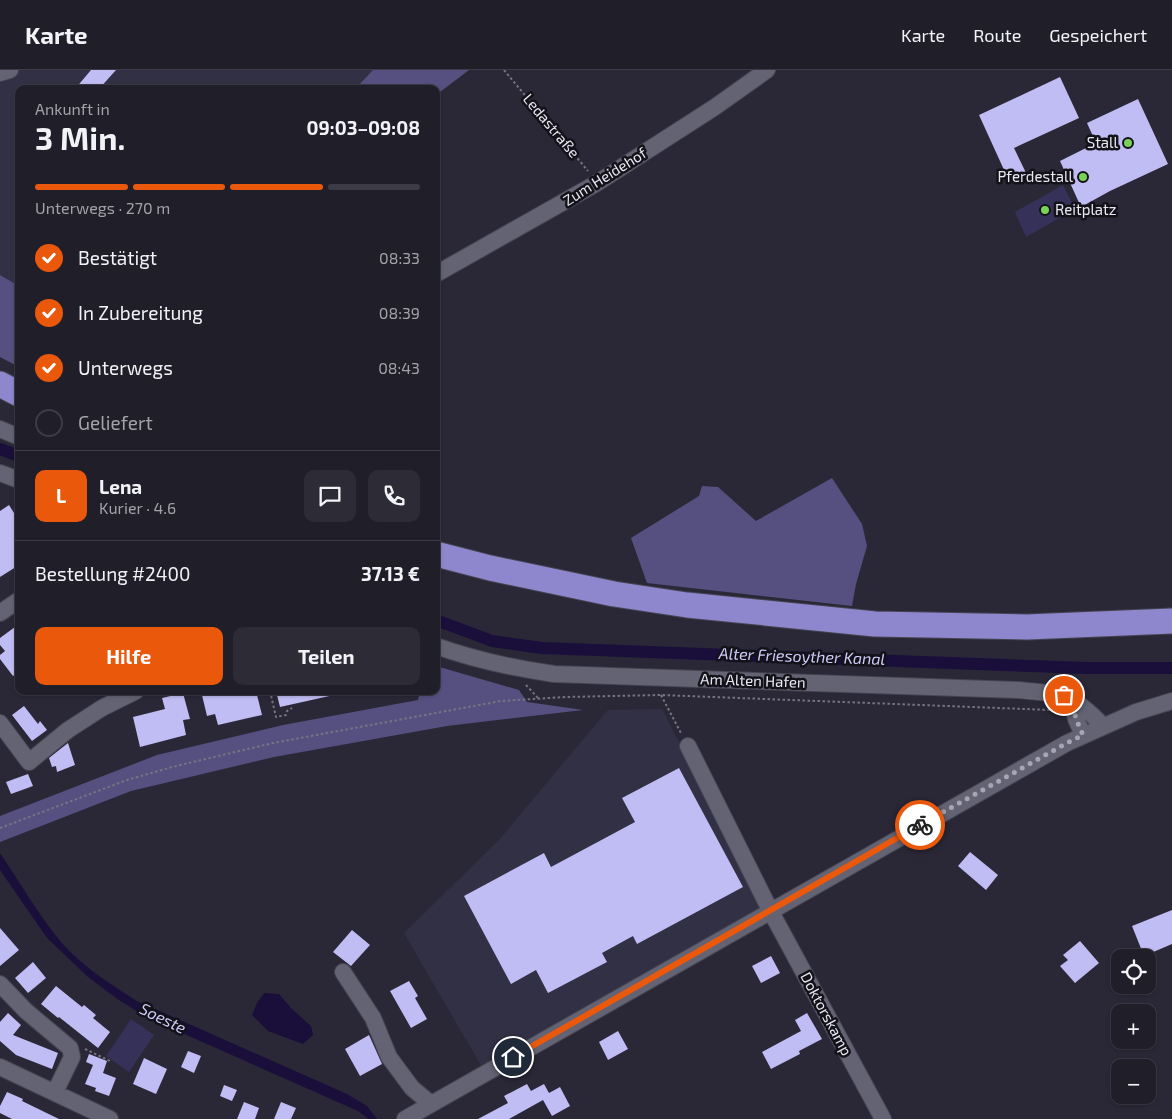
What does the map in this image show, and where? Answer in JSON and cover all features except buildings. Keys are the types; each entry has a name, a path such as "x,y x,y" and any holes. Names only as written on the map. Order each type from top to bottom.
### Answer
{"highway":[{"path":"0,384 15,392"},
{"path":"440,555 490,568 614,594 687,605 876,624 1027,627 1172,621"}],"street":[{"path":"0,73 10,70"},
{"name":"Zum Heidehof","path":"440,272 596,183 714,107 767,70"},
{"path":"0,429 15,435"},
{"path":"0,473 15,479"},
{"path":"0,613 15,603"},
{"name":"Am Alten Hafen","path":"440,648 468,658 502,666 554,674 1018,690 1057,693 1087,708 1103,726"},
{"path":"0,723 29,762 68,730 102,708 128,695"},
{"path":"1071,699 1076,719 1083,735"},
{"path":"405,1119 1067,743 1136,712 1172,701"},
{"name":"Doktorskamp","path":"688,746 770,910 883,1119"},
{"path":"343,972 373,1018 389,1057 412,1088 430,1104"},
{"path":"0,984 26,1011 70,1048 72,1057 55,1092"},
{"path":"0,1067 110,1119"}],"path":[{"name":"Ledastraße","path":"504,70 585,165 596,183"},
{"path":"271,695 276,717 286,715 287,710 292,708"},
{"path":"661,695 688,746"},
{"path":"0,828 127,780 172,767 273,743 501,701 547,697 661,695 1051,710 1060,716 1067,743"},
{"path":"71,1052 87,1048 110,1061"}],"shaded area":[{"path":"0,70 373,70 359,85 15,85 15,284 0,275"},
{"path":"373,70 469,70 440,92 440,85 359,85"},
{"name":"Reitplatz","path":"1063,185 1075,209 1026,237 1015,212"},
{"path":"0,275 15,284 15,365 0,357"},
{"path":"832,478 862,524 867,546 852,606 647,583 631,538 699,496 702,486 718,487 756,521"},
{"path":"440,667 519,690 527,702 583,710 447,726 274,757 131,791 0,842 0,816 157,755 283,725 418,700 419,695 440,695"},
{"path":"662,709 763,906 482,1067 404,933 498,841 608,710"},
{"path":"131,1019 154,1035 129,1072 106,1056"}],"water":[{"name":"Soeste","path":"0,853 53,932 69,951 87,967 137,1001 347,1094 367,1106 377,1119 368,1119 358,1111 146,1017 116,998 88,977 47,938 0,870"},
{"path":"264,993 279,994 311,1026 313,1035 303,1044 268,1031 252,1015"}],"waterway":[{"name":"Alter Friesoyther Kanal","path":"0,449 15,455"},
{"name":"Alter Friesoyther Kanal","path":"440,622 492,641 542,648 1086,668 1172,668"}],"way so far":[{"path":"920,825 1083,735 1076,719 1071,699 1064,695"}],"place":[{"name":"Stall","path":"1128,143"},
{"name":"Pferdestall","path":"1083,177"},
{"name":"Reitplatz","path":"1045,210"}],"route":[{"path":"513,1057 920,825"}]}
